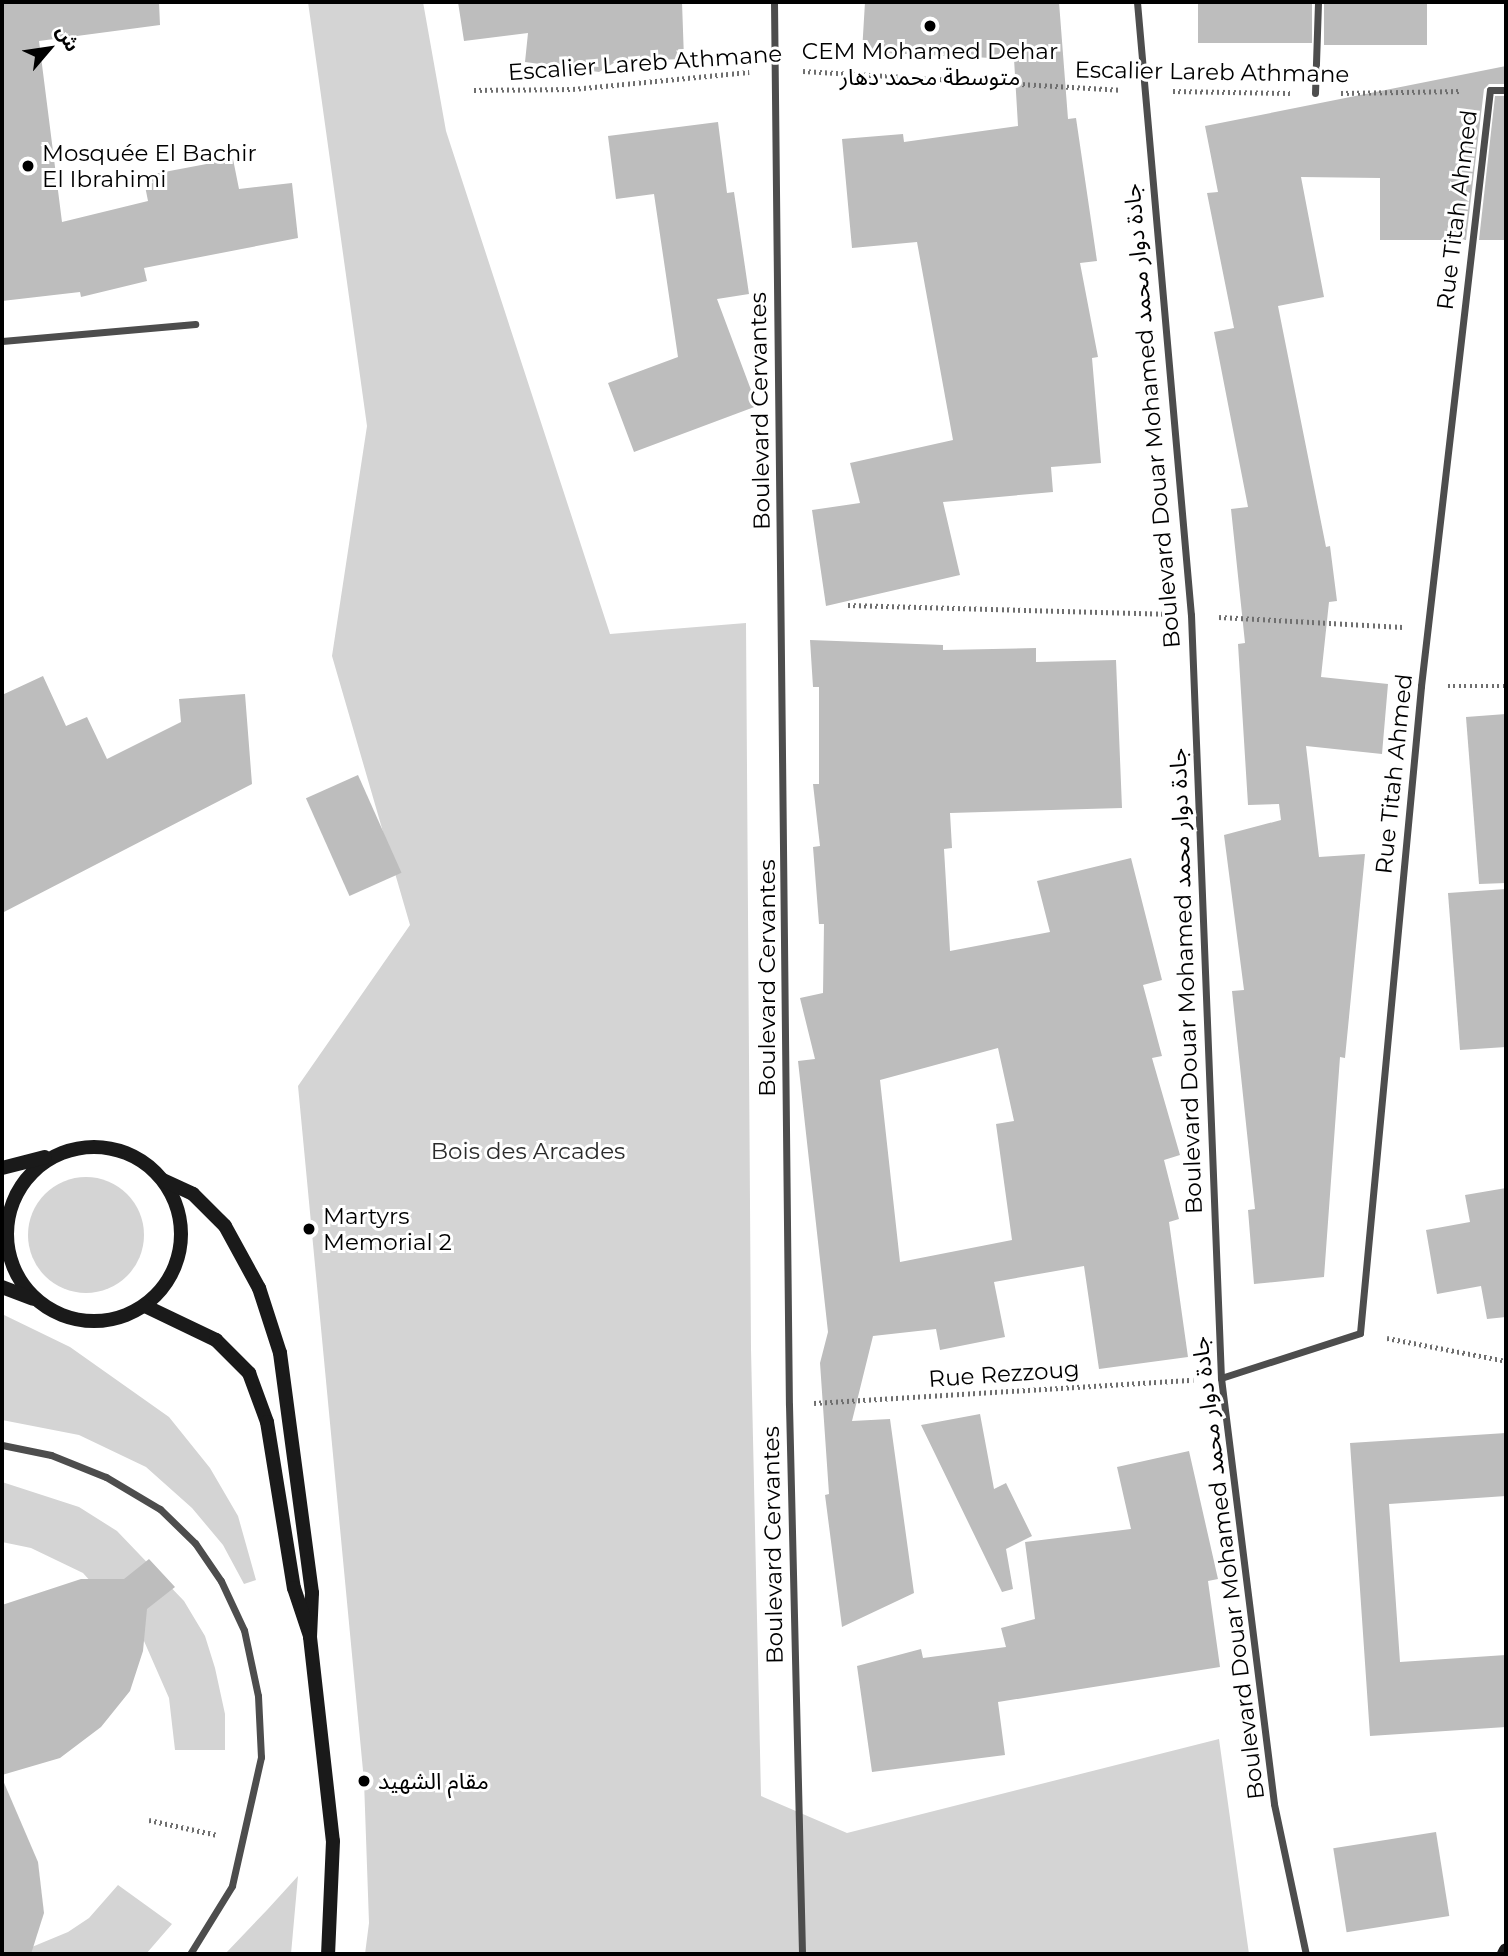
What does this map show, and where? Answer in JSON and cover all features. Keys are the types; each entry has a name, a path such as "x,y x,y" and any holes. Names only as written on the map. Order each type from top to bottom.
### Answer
{"street":[{"name":"Boulevard Cervantes","path":"774,2 789,1405 802,1954"},
{"name":"Boulevard Douar Mohamed جادة دوار محمد","path":"1137,2 1191,615 1222,1378 1273,1804 1306,1954"},
{"path":"1315,93 1318,2"},
{"name":"Rue Titah Ahmed","path":"1360,1333 1421,686 1490,90 1506,90"},
{"path":"2,341 195,324"},
{"path":"2,1168 85,1147 115,1149 141,1161 163,1180 194,1194 225,1226 259,1288 280,1353 312,1593 310,1637 333,1841 328,1954"},
{"path":"57,1154 20,1187 6,1235 21,1283 38,1301 57,1314 102,1322 145,1306 165,1286 178,1261 181,1233 176,1205 163,1180"},
{"path":"2,1287 38,1301"},
{"path":"145,1306 216,1340 249,1373 267,1422 294,1588 310,1637"},
{"path":"1222,1378 1360,1333"},
{"path":"2,1445 51,1455 106,1477 160,1509 195,1543 221,1581 244,1630 258,1696 261,1757 244,1846 232,1886 190,1954"}],"path":[{"name":"Escalier Lareb Athmane","path":"474,90 573,89 773,69 1143,91 1315,93 1490,90"},
{"path":"848,606 1191,615 1428,628"},
{"path":"1421,686 1506,686"},
{"path":"1360,1333 1506,1361"},
{"name":"Rue Rezzoug","path":"789,1405 1222,1378"},
{"path":"149,1820 229,1838 244,1846"}],"green space":[{"name":"Bois des Arcades","path":"308,2 423,2 446,131 610,634 746,623 751,1349 761,1796 847,1833 1219,1739 1249,1954 365,1954 369,1923 364,1781 298,1086 410,925 332,656 367,426"},
{"path":"86,1177 108,1182 127,1194 139,1213 144,1235 139,1257 127,1276 108,1288 86,1293 64,1288 45,1276 33,1257 28,1235 33,1213 45,1194 64,1182"},
{"path":"2,1314 70,1347 169,1417 210,1468 238,1516 256,1580 244,1584 223,1545 192,1508 146,1467 79,1435 2,1420"},
{"path":"2,1482 79,1507 117,1531 184,1601 205,1636 215,1668 225,1714 225,1750 175,1750 169,1698 144,1641 83,1573 31,1548 2,1542"},
{"path":"298,1876 291,1954 225,1954 267,1910"},
{"path":"118,1885 172,1924 146,1954 15,1954 68,1932 89,1918"}],"building":[{"path":"2,2 159,2 160,25 39,41 62,222 148,201 143,176 233,159 239,189 292,183 298,238 144,268 147,281 81,297 80,292 2,301"},
{"path":"458,2 682,2 684,59 617,61 599,72 525,62 528,33 464,41"},
{"path":"865,2 1059,2 1068,119 1076,118 1097,261 1080,263 1098,357 1092,358 1101,463 1051,467 1053,492 943,502 960,575 826,606 812,510 860,503 850,463 953,440 917,242 852,248 842,139 903,134 904,142 1018,126 1014,59 862,52"},
{"path":"1198,2 1312,2 1312,43 1198,43"},
{"path":"1324,2 1427,2 1427,45 1324,45"},
{"path":"1506,66 1506,84 1489,84 1484,89 1466,240 1380,240 1380,178 1301,177 1324,297 1278,306 1326,547 1330,546 1337,601 1329,602 1321,677 1388,684 1382,754 1306,746 1319,857 1365,854 1345,1058 1340,1057 1324,1277 1254,1284 1248,1210 1255,1209 1232,991 1244,990 1224,835 1281,820 1279,804 1248,805 1238,644 1245,643 1231,509 1248,507 1214,332 1234,328 1207,193 1218,192 1205,126"},
{"path":"1495,96 1506,96 1506,240 1479,240"},
{"path":"718,122 727,193 734,192 749,294 717,299 757,406 634,452 608,383 678,357 654,194 616,199 608,136"},
{"path":"810,640 943,645 943,650 1036,648 1036,662 1116,660 1122,808 950,813 952,848 944,849 950,951 1050,932 1037,881 1131,858 1162,980 1143,985 1162,1056 1152,1058 1180,1155 1164,1160 1179,1219 1169,1222 1188,1357 1099,1369 1084,1266 994,1282 1005,1337 940,1350 936,1329 873,1336 852,1421 890,1419 914,1593 842,1627 825,1495 829,1494 820,1363 828,1332 798,1061 815,1059 800,998 823,993 824,924 819,924 813,847 820,846 813,784 819,784 819,687 813,687","holes":["998,1048 1014,1121 996,1124 1012,1240 900,1262 880,1080"]},
{"path":"43,676 66,726 87,717 107,759 181,722 179,699 245,694 252,784 2,913 2,695"},
{"path":"1506,714 1506,883 1479,884 1466,717"},
{"path":"358,775 402,873 349,896 306,798"},
{"path":"1506,889 1506,1047 1460,1050 1448,893"},
{"path":"1506,1188 1506,1317 1487,1319 1481,1286 1437,1294 1426,1230 1470,1222 1465,1195"},
{"path":"980,1414 994,1489 1006,1483 1032,1536 1006,1549 1013,1589 1002,1592 921,1425"},
{"path":"1506,1433 1506,1496 1389,1504 1400,1662 1506,1655 1506,1727 1370,1736 1350,1443"},
{"path":"1189,1451 1218,1579 1208,1581 1220,1667 998,1702 1005,1755 872,1772 857,1666 921,1649 923,1658 1006,1647 1001,1628 1035,1619 1025,1542 1131,1529 1117,1467"},
{"path":"149,1559 175,1587 147,1609 143,1651 130,1691 101,1727 60,1758 2,1775 2,1605 81,1579 124,1579"},
{"path":"2,1778 38,1862 44,1913 31,1954 2,1954"},
{"path":"1436,1832 1449,1916 1347,1932 1333,1848"}],"place":[{"name":"CEM Mohamed Dehar متوسطة محمد دهار","path":"930,26"},
{"name":"Mosquée El Bachir El Ibrahimi","path":"28,166"},
{"name":"Martyrs Memorial 2","path":"309,1229"},
{"name":"مقام الشهيد","path":"364,1781"}]}
